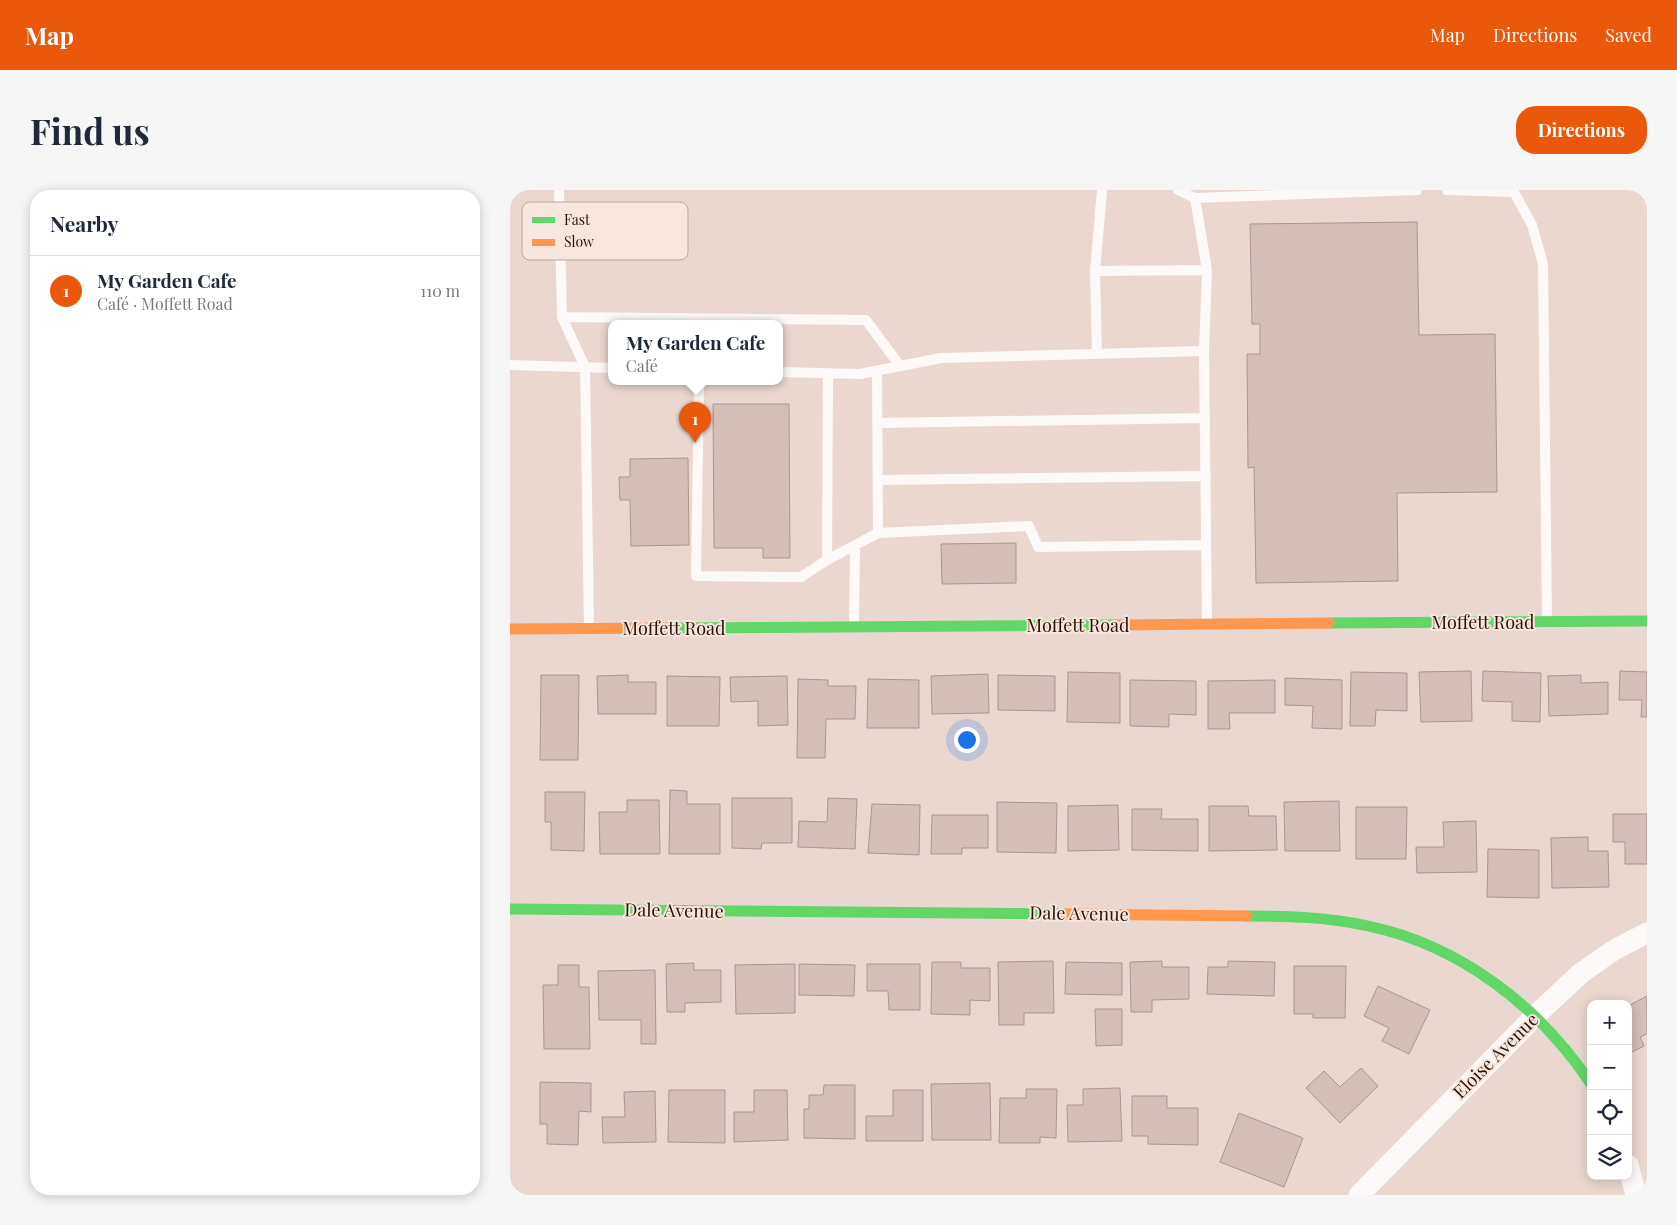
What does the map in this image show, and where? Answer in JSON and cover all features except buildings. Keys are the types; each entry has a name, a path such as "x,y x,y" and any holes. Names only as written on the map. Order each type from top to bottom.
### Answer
{"street":[{"name":"Moffett Road","path":"510,628 589,630 1647,621"},
{"name":"Dale Avenue","path":"510,909 1295,916 1334,920 1378,928 1427,945 1462,963 1501,987 1535,1016 1567,1050 1587,1078"},
{"name":"Eloise Avenue","path":"1359,1195 1535,1016 1581,973 1614,950 1647,934"},
{"path":"1632,1180 1636,1195"}],"lane":[{"path":"1097,354 1095,271 1102,190"},
{"path":"1178,190 1195,198 1417,190"},
{"path":"1447,190 1514,192 1532,225 1543,264 1547,622"},
{"path":"1195,198 1207,270 1204,351 1207,625"},
{"path":"561,260 562,317 585,367 589,630"},
{"path":"1095,271 1207,270"},
{"path":"562,317 866,320 900,366"},
{"path":"783,372 860,374 941,358 1204,351"},
{"path":"510,365 608,368"},
{"path":"877,371 878,532"},
{"path":"827,560 828,373"},
{"path":"699,385 696,576 801,577 827,560 878,532 1029,526 1038,547 1206,545"},
{"path":"877,423 1205,418"},
{"path":"878,480 1206,476"},
{"path":"854,628 856,545"}],"traffic: fast":[{"path":"1329,623 1647,621"},
{"path":"675,628 1118,625"},
{"path":"510,909 1066,914"},
{"path":"1247,916 1278,916 1353,923 1402,935 1434,948 1466,964 1495,983 1522,1005 1548,1030 1571,1056 1587,1078"}],"traffic: slow":[{"path":"1118,625 1329,623"},
{"path":"510,629 675,628"},
{"path":"1066,914 1247,916"}],"place":[{"name":"My Garden Cafe","path":"695,443"}]}
